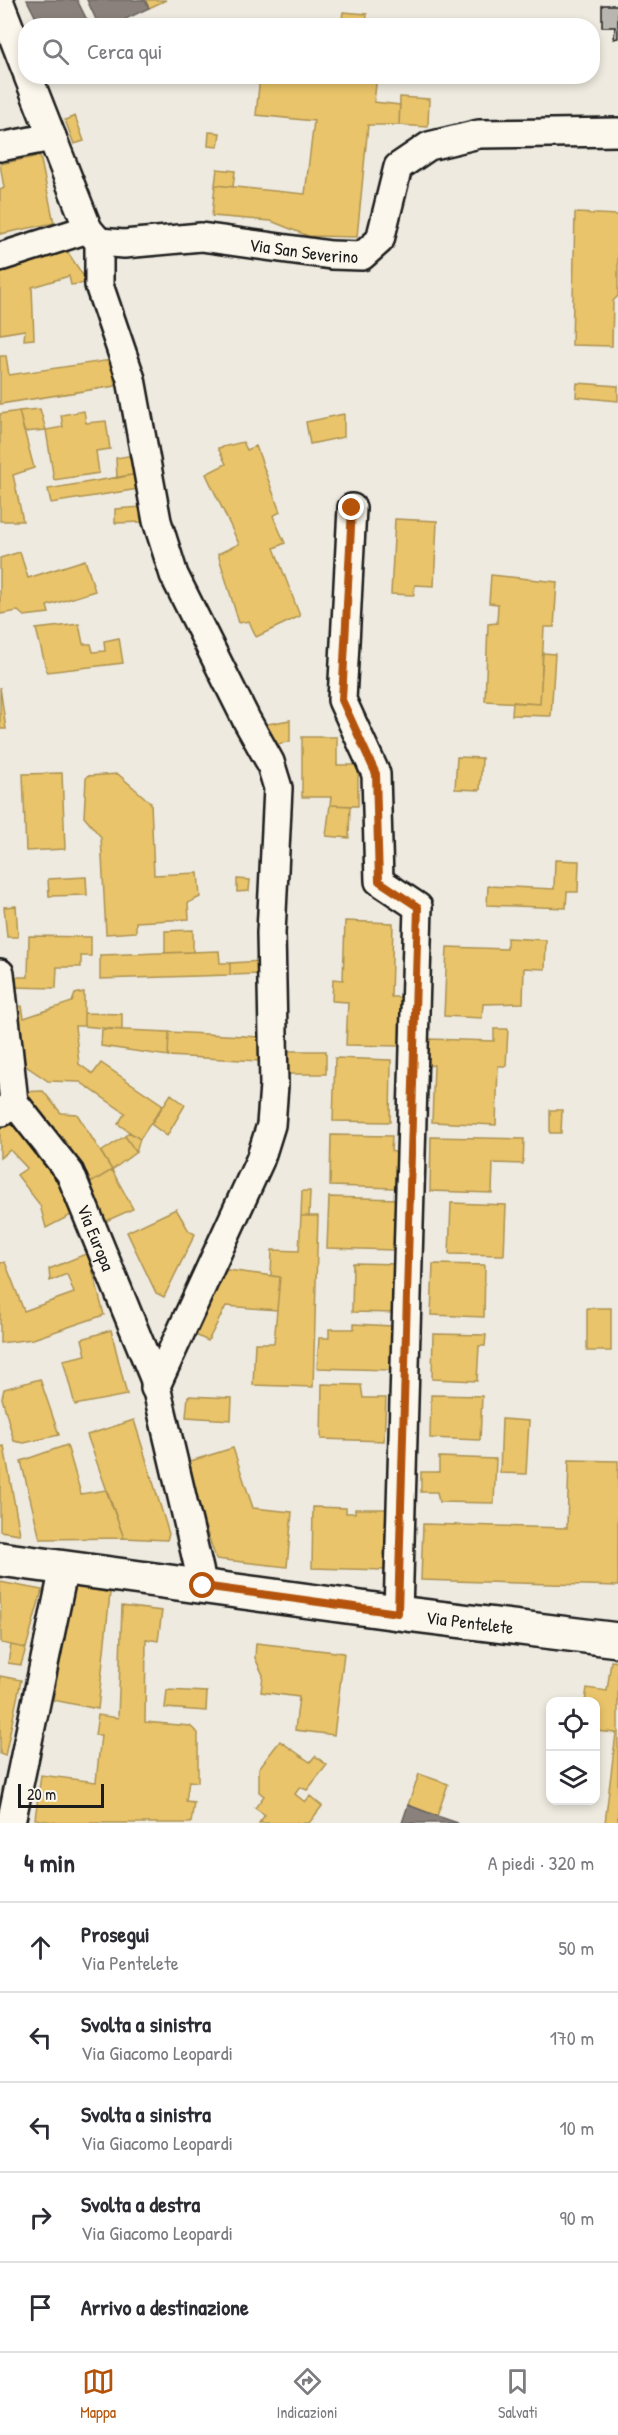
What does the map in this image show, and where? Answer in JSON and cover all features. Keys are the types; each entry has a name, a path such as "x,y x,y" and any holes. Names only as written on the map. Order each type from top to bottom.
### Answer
{"main road":[{"name":"Via Pentelete","path":"0,1559 398,1613 618,1640"}],"street":[{"path":"0,3 18,49"},
{"path":"31,84 94,236 99,285 131,379 157,521 174,575 270,762 278,788 271,933 274,1085 271,1125 260,1160 155,1388"},
{"name":"Via San Severino","path":"94,236 124,244 201,237 331,255 362,256 380,240 398,167 429,146 479,134 618,132"},
{"path":"0,147 52,137"},
{"path":"0,257 94,236"},
{"path":"352,508 342,700 376,774 379,881 418,907 398,1613"},
{"path":"0,973 7,1108"},
{"name":"Via Europa","path":"7,1108 70,1173 154,1378 203,1586"},
{"path":"11,1823 64,1568"}],"building: Abitazioni":[{"path":"145,0 166,0 149,8"},
{"path":"343,12 367,14 367,18 342,18"},
{"path":"259,84 376,84 374,102 400,105 399,125 368,125 357,237 308,236 271,221 212,216 215,185 305,194 314,121 256,115"},
{"path":"400,97 429,99 428,127 399,125"},
{"path":"75,116 84,141 74,144 65,120"},
{"path":"209,132 220,133 218,147 208,146"},
{"path":"40,156 54,223 0,234 0,190 4,188 0,164"},
{"path":"217,169 235,171 233,187 215,185"},
{"path":"575,213 618,215 618,296 613,301 612,346 572,345"},
{"path":"63,245 88,283 71,285 69,276 32,287 34,339 24,340 25,330 0,334 0,262"},
{"path":"0,356 6,356 9,375 111,360 115,386 0,404"},
{"path":"577,383 618,386 618,401 576,397"},
{"path":"40,409 46,430 24,432 19,411"},
{"path":"19,411 34,468 13,475 23,521 0,521 0,414"},
{"path":"84,411 86,423 106,421 110,449 96,451 99,473 54,480 46,430 63,427 61,415"},
{"path":"344,414 344,437 310,444 306,422"},
{"path":"243,442 247,450 256,446 280,512 273,516 285,543 274,548 300,616 256,637 249,621 239,623 218,554 239,544 206,474 226,464 218,448"},
{"path":"133,455 137,474 117,478 116,458"},
{"path":"137,474 138,489 51,503 48,489"},
{"path":"142,507 143,522 115,523 115,509"},
{"path":"395,519 437,521 434,586 415,585 414,595 391,594"},
{"path":"20,552 28,578 85,560 95,591 47,606 49,613 24,616 18,611 0,614 0,558"},
{"path":"491,575 557,582 554,627 544,627 540,704 485,701 488,624 497,623 498,604 489,603"},
{"path":"79,624 83,644 91,644 93,652 105,651 104,641 119,638 123,663 47,672 36,629"},
{"path":"543,653 555,654 551,716 512,715 513,702 540,704"},
{"path":"0,687 6,729 0,729"},
{"path":"290,720 290,741 272,746 262,725"},
{"path":"302,737 337,737 337,765 358,765 358,806 330,805 331,797 302,797"},
{"path":"457,757 482,758 480,790 455,789"},
{"path":"62,773 65,849 26,851 23,774"},
{"path":"118,774 151,803 154,875 198,873 200,897 188,903 189,919 136,922 136,932 106,934 101,837 84,817 86,779 87,776"},
{"path":"330,805 350,806 349,838 326,836"},
{"path":"555,860 579,861 578,892 567,892 566,908 487,905 488,886 554,889"},
{"path":"86,877 87,895 49,896 48,879"},
{"path":"237,879 250,880 249,891 237,892"},
{"path":"16,906 18,937 7,937 4,907"},
{"path":"345,921 393,923 391,997 401,997 400,1046 346,1045 348,1002 332,1001 333,979 343,980"},
{"path":"193,930 193,952 165,953 165,931"},
{"path":"29,936 91,937 91,956 81,956 81,967 57,967 56,988 11,987 11,977 28,977"},
{"path":"507,938 546,940 545,969 524,968 523,1003 483,1004 482,1018 444,1016 447,947 507,949"},
{"path":"219,951 220,963 230,963 230,975 100,979 100,955"},
{"path":"262,961 261,974 230,975 230,963"},
{"path":"84,992 84,1026 75,1026 79,1064 93,1074 101,1063 163,1105 140,1139 118,1124 125,1113 80,1082 48,1081 23,1064 10,1008 22,1006 24,1018 72,1002 75,994"},
{"path":"84,1013 122,1014 122,1030 84,1026"},
{"path":"102,1029 169,1032 168,1056 101,1046"},
{"path":"494,1029 508,1029 506,1066 498,1066 496,1125 432,1122 434,1065 427,1066 428,1039 494,1041"},
{"path":"169,1032 261,1037 259,1061 168,1056"},
{"path":"284,1051 326,1051 326,1074 284,1074"},
{"path":"335,1058 391,1060 390,1122 333,1121"},
{"path":"43,1091 61,1113 77,1114 112,1170 87,1185 18,1092"},
{"path":"171,1094 185,1105 167,1136 151,1124"},
{"path":"550,1110 562,1110 561,1133 550,1133"},
{"path":"18,1115 79,1211 46,1228 40,1205 17,1175 27,1168 10,1150 0,1158 0,1129"},
{"path":"129,1132 140,1139 136,1152 125,1136"},
{"path":"331,1135 392,1136 391,1151 397,1153 396,1188 330,1186"},
{"path":"125,1136 136,1152 112,1170 101,1152"},
{"path":"431,1137 524,1139 523,1164 493,1163 492,1193 430,1191"},
{"path":"112,1170 133,1209 106,1221 87,1185"},
{"path":"302,1191 310,1191 309,1216 301,1216"},
{"path":"329,1197 396,1199 394,1250 327,1248"},
{"path":"451,1203 506,1205 504,1255 449,1254"},
{"path":"176,1209 189,1231 195,1234 164,1297 156,1293 127,1232"},
{"path":"301,1216 318,1216 313,1387 253,1385 255,1343 274,1343 280,1277 271,1276 272,1250 299,1251"},
{"path":"88,1253 104,1315 33,1339 0,1343 0,1263 5,1262 24,1311 74,1293 67,1274 50,1281 49,1269"},
{"path":"353,1263 399,1264 397,1313 352,1312"},
{"path":"433,1264 485,1265 484,1317 431,1315"},
{"path":"220,1269 280,1277 277,1310 226,1306 208,1341 187,1331"},
{"path":"587,1308 611,1308 611,1351 587,1351"},
{"path":"354,1324 392,1326 390,1370 317,1368 319,1338 329,1338 329,1329 354,1329"},
{"path":"111,1330 127,1395 75,1405 63,1360 86,1355 82,1339"},
{"path":"433,1334 486,1335 485,1346 479,1346 477,1381 432,1379"},
{"path":"40,1379 59,1435 24,1443 14,1441 2,1398 4,1389"},
{"path":"322,1384 361,1385 363,1398 386,1398 384,1441 321,1439"},
{"path":"431,1395 482,1396 480,1440 430,1438"},
{"path":"188,1396 232,1398 231,1420 186,1417"},
{"path":"502,1419 529,1421 526,1474 500,1473"},
{"path":"134,1420 169,1534 167,1540 124,1538 87,1435"},
{"path":"67,1445 81,1494 106,1490 124,1538 40,1539 21,1461"},
{"path":"4,1446 20,1534 0,1531 0,1447"},
{"path":"233,1448 253,1508 292,1512 287,1567 216,1559 184,1463"},
{"path":"439,1457 496,1459 494,1503 439,1502 437,1492 421,1492 421,1472 439,1472"},
{"path":"569,1460 618,1461 618,1586 421,1580 423,1524 567,1528"},
{"path":"313,1507 346,1508 346,1513 355,1513 355,1509 386,1509 384,1570 312,1568"},
{"path":"0,1582 42,1590 26,1648 1,1643"},
{"path":"74,1586 110,1593 98,1709 53,1700"},
{"path":"122,1606 162,1611 158,1641 146,1639 145,1722 190,1726 198,1733 198,1782 189,1781 186,1801 194,1802 191,1823 58,1823 35,1819 41,1775 96,1782 101,1735 95,1735 98,1715 118,1718"},
{"path":"256,1643 344,1653 334,1735 295,1730 299,1697 261,1692 263,1675 255,1658"},
{"path":"11,1645 26,1648 21,1665 8,1663"},
{"path":"611,1661 618,1662 618,1823 605,1823 616,1733 600,1731 600,1697 586,1697 587,1688 607,1691"},
{"path":"0,1676 21,1680 5,1756 0,1754"},
{"path":"167,1690 207,1692 206,1711 165,1708"},
{"path":"280,1741 310,1762 315,1756 327,1765 307,1790 300,1787 295,1794 305,1802 310,1796 322,1806 309,1823 259,1823 265,1815 255,1808 264,1796 259,1792 259,1768"},
{"path":"419,1774 448,1784 437,1816 408,1805"}],"building: Industria":[{"path":"27,0 77,0 86,18 36,18"},
{"path":"87,0 145,0 149,8 128,18 95,18"},
{"path":"408,1805 437,1816 458,1823 402,1823"}],"building: Altro":[{"path":"602,5 618,5 618,38 614,39 615,27 602,27"}],"route":[{"path":"203,1586 398,1613 418,907 379,881 376,774 342,700 352,508"}]}
